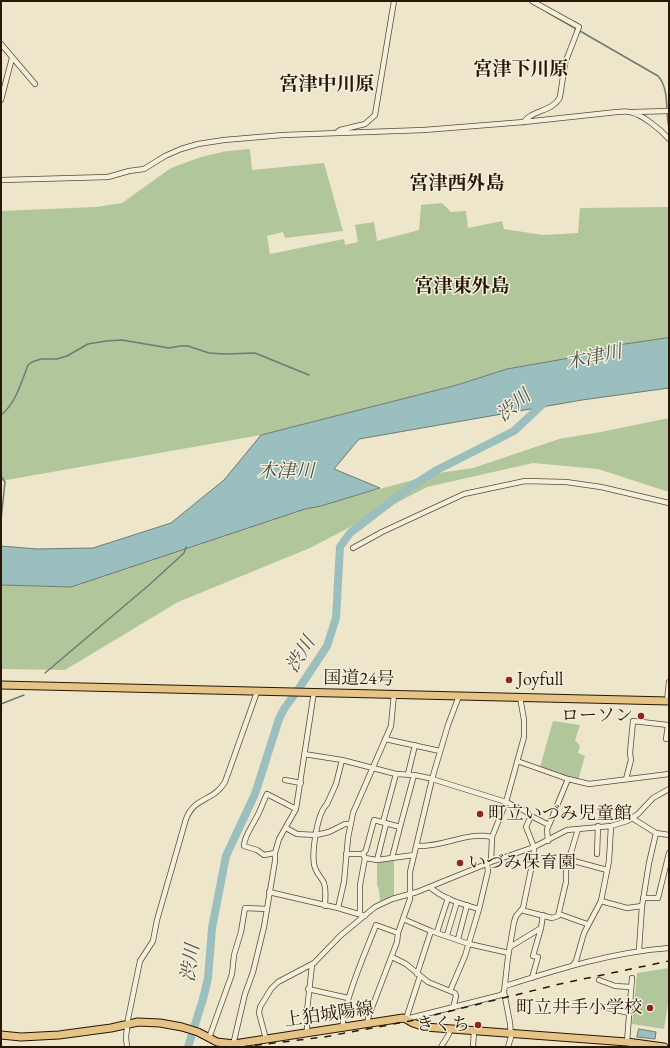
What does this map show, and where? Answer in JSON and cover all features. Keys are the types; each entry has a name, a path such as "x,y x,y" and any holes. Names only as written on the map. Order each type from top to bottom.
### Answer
{"main road":[{"name":"国道24号","path":"1,685 257,692 668,700"},
{"name":"上狛城陽線","path":"1,1035 21,1037 59,1035 111,1028 138,1022 160,1023 198,1032 217,1042 233,1045 406,1019"},
{"path":"406,1019 413,1024 425,1027 627,1042 635,1045 664,1047"}],"street":[{"path":"336,133 340,130 365,124 375,115 394,1"},
{"path":"524,122 526,117 545,110 558,101 560,97 565,63 579,27 532,1"},
{"path":"1,44 35,84"},
{"path":"1,100 12,58"},
{"path":"1,180 108,177 129,171 144,169 176,151 198,144 283,135 424,130 524,122 617,112 667,111"},
{"path":"631,112 662,131 669,139"},
{"path":"353,548 382,532 464,494 525,481 566,482 601,487 669,503"},
{"path":"668,700 669,682"},
{"path":"127,1047 128,1024 140,961 153,941 169,876 189,811 199,802 216,792 225,782 257,692"},
{"path":"233,1045 245,994 264,927 275,861 275,852 279,839 296,809 314,692"},
{"path":"338,908 344,882 350,824 353,813 384,739 391,726 394,694"},
{"path":"368,1024 368,1018 392,957 399,937 398,933 410,899 410,872 432,779 448,725 459,696"},
{"path":"450,991 469,944 488,871 492,837 506,802 524,737 524,720 520,697"},
{"path":"626,779 630,760 633,721 668,725 666,738 669,739"},
{"path":"384,739 440,751"},
{"path":"408,774 415,745"},
{"path":"304,754 342,760 396,774 414,774 432,779 506,802 549,825"},
{"path":"325,906 326,893 324,882 317,874 314,864 316,835 320,817 336,784 342,760"},
{"path":"517,761 568,779 594,784 669,774"},
{"path":"377,860 396,774"},
{"path":"392,858 414,774"},
{"path":"548,841 547,829 568,779"},
{"path":"285,780 300,783"},
{"path":"266,1039 259,1013 262,1002 271,989 278,982 312,965 362,915 392,899 430,887 489,863 534,847 567,830 611,826 632,818 653,798 669,789"},
{"path":"275,852 264,855 257,850 244,846 244,842 267,794 296,809"},
{"path":"508,1047 510,1033 504,992 514,922 516,916 523,908 532,871 534,847 526,827 531,816"},
{"path":"632,818 656,833 669,835"},
{"path":"362,915 360,885 364,856 374,820 400,827"},
{"path":"286,828 297,834 316,835 329,832 345,824 350,824"},
{"path":"597,854 598,826"},
{"path":"573,965 576,961 584,933 601,901 609,861 611,826"},
{"path":"521,910 554,918 559,914 566,882 566,869 570,860 578,829"},
{"path":"639,950 643,898 656,833"},
{"path":"416,846 422,847 444,844 470,837 492,837"},
{"path":"643,898 658,898 669,853"},
{"path":"346,854 364,856 377,860 414,855"},
{"path":"570,860 607,870"},
{"path":"430,887 435,892 448,898 479,909"},
{"path":"269,892 362,915"},
{"path":"438,932 448,898"},
{"path":"601,901 627,908 642,906"},
{"path":"447,935 457,902"},
{"path":"458,939 468,905"},
{"path":"210,1038 232,974 234,955 241,932 245,908 267,909"},
{"path":"559,914 588,924"},
{"path":"532,978 538,957 533,956 543,916"},
{"path":"403,919 431,931 447,935 469,944 509,950 541,928"},
{"path":"343,1028 348,998 376,925 398,933"},
{"path":"431,931 406,1019 501,995 504,992"},
{"path":"505,986 573,965 639,950 669,948"},
{"path":"392,957 406,964 428,982 455,993 456,996 453,1008"},
{"path":"307,1033 308,990 312,965"},
{"path":"627,1042 632,978"},
{"path":"600,980 615,986 631,987"},
{"path":"308,990 348,998"},
{"path":"604,1007 629,1013"},
{"path":"441,1047 449,1034 450,1029"},
{"path":"473,1047 474,1031"}],"green space":[{"path":"250,149 252,170 324,163 343,231 285,238 283,232 267,236 270,254 344,239 345,245 358,242 355,225 374,222 377,241 419,230 421,205 442,203 451,212 466,211 468,228 502,221 504,229 543,235 578,233 580,208 669,207 669,338 618,345 575,357 507,369 457,385 261,435 1,481 1,211 96,207 122,203 171,168 201,157 227,151"},
{"path":"669,418 669,492 598,469 533,463 427,487 310,548 178,602 65,670 1,669 1,585 71,587 305,509 439,473 473,468 559,439"},
{"path":"553,721 580,725 575,740 580,746 578,753 585,756 578,780 540,767"},
{"path":"394,860 394,896 380,901 377,885 377,862"},
{"name":"町立井手小学校","path":"669,968 669,997 664,1029 632,1024 637,973"}],"water":[{"name":"木津川","path":"669,338 669,388 582,400 359,439 334,469 380,488 321,506 305,509 71,587 1,585 1,546 37,549 93,548 171,523 224,480 261,435 457,385 507,369 575,357 618,345"},
{"path":"639,1029 656,1032 655,1039 637,1037"}],"waterway":[{"path":"547,12 658,76 662,81 666,94 669,128"},
{"path":"1,415 11,405 28,365 32,362 41,359 57,359 67,356 88,344 106,341 122,340 169,348 188,346 209,353 255,353 309,375"},
{"name":"渋川","path":"188,1047 208,978 212,928 226,856 255,794 279,719 284,709 327,646 336,618 340,547 350,533 410,487 437,470 514,431 547,400"},
{"path":"1,476 5,482 1,520"},
{"path":"45,673 149,585 184,553 186,547"},
{"path":"1,704 24,695"}],"railway":[{"path":"241,1047 324,1037 410,1021 564,983 669,961"}],"place":[{"name":"Joyfull","path":"509,680"},
{"name":"ローソン","path":"641,716"},
{"name":"町立いづみ児童館","path":"480,814"},
{"name":"いづみ保育園","path":"460,863"},
{"name":"町立井手小学校","path":"650,1008"},
{"name":"きくち","path":"478,1025"}],"district":[{"name":"宮津下川原","path":"521,70"},
{"name":"宮津中川原","path":"327,85"},
{"name":"宮津西外島","path":"457,184"},
{"name":"宮津東外島","path":"462,287"}]}
